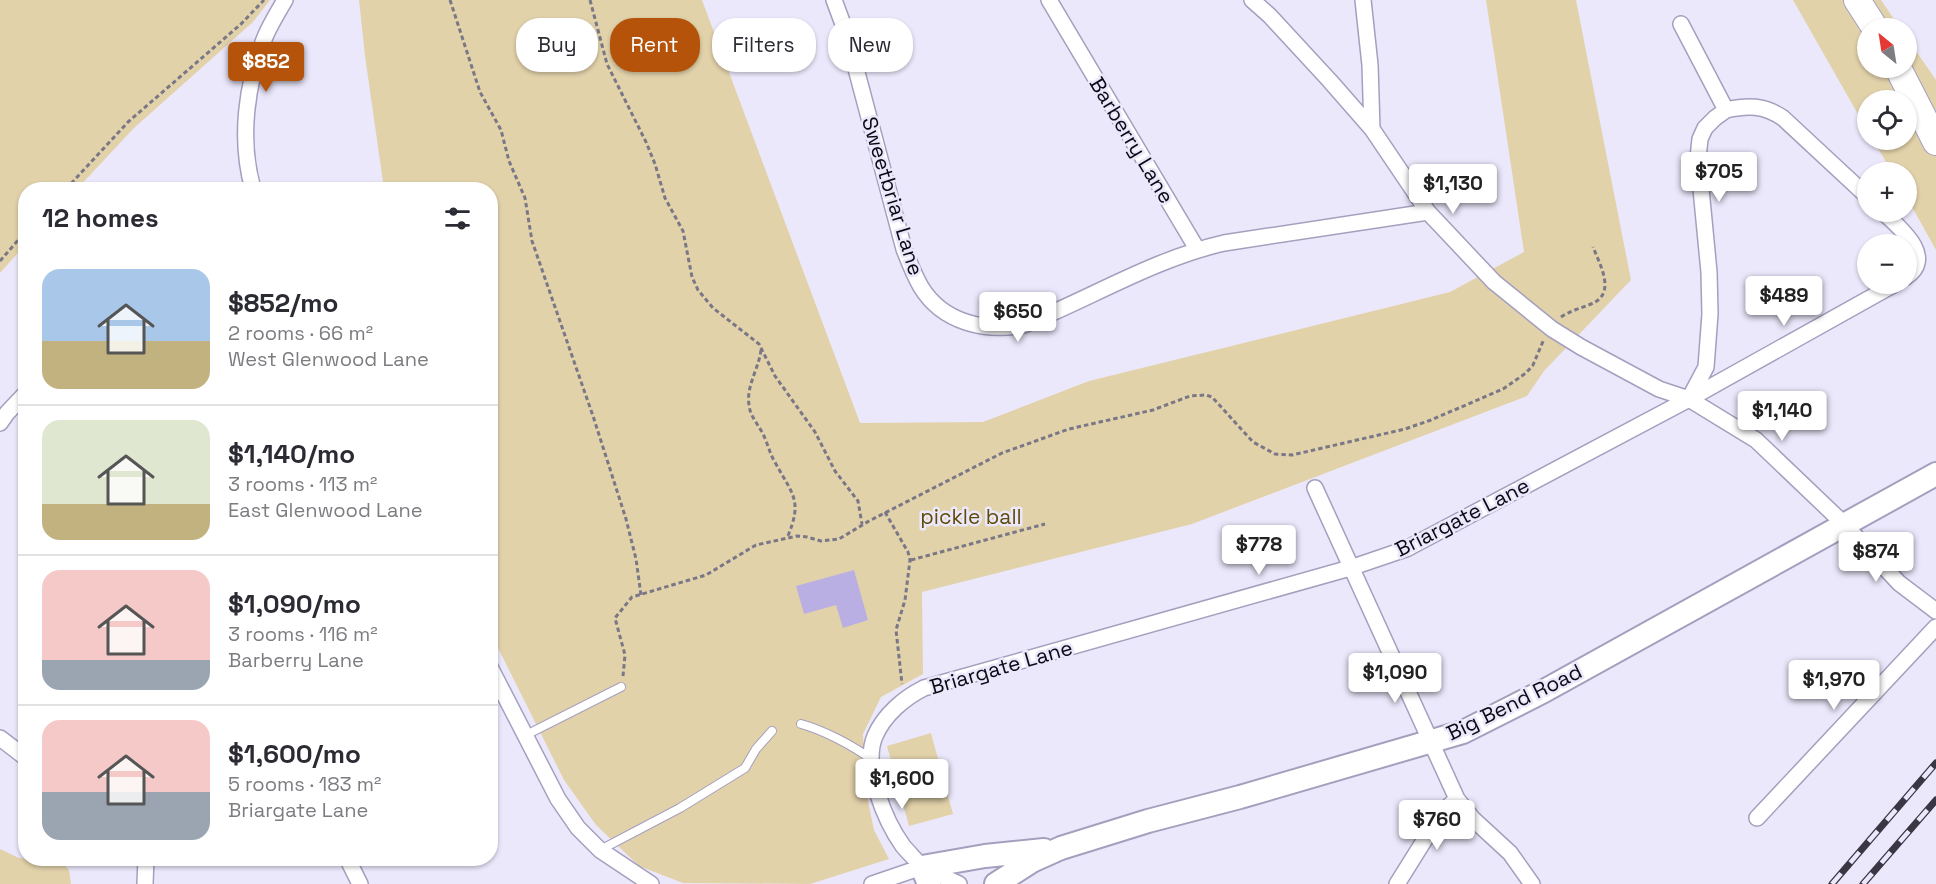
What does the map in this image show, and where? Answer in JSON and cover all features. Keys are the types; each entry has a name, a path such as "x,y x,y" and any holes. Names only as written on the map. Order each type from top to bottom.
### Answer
{"highway":[{"path":"1857,0 1869,18"},
{"path":"1903,78 1936,142"}],"main road":[{"name":"Big Bend Road","path":"996,884 1032,861 1061,848 1148,821 1463,732 1936,474"},
{"path":"926,875 985,856 1061,848"}],"street":[{"path":"251,182 246,142 248,101 255,64 265,36 285,0"},
{"name":"Sweetbriar Lane","path":"834,0 847,35 904,249 922,288 935,304 963,322 984,328 1005,329 1024,325 1151,267 1197,249 1428,212"},
{"name":"Barberry Lane","path":"1049,0 1197,249"},
{"path":"1252,0 1323,73 1371,129 1428,212 1494,282 1552,329 1581,347 1659,389 1689,399 1756,440 1844,525 1899,583 1936,611"},
{"path":"1363,0 1370,64 1371,129"},
{"path":"1681,24 1726,110"},
{"path":"1689,399 1706,367 1710,314 1709,272 1698,158 1700,139 1706,128 1726,110 1741,106 1757,106 1772,111 1783,118 1857,187"},
{"path":"1894,222 1907,234"},
{"path":"1917,249 1922,261 1917,269"},
{"name":"Briargate Lane","path":"926,875 903,845 882,806 871,759 874,737 884,722 908,696 924,688 1350,568 1406,549 1689,399 1877,294"},
{"path":"0,423 18,401"},
{"path":"1315,488 1457,799 1473,819 1510,853 1532,884"},
{"path":"1757,818 1936,627"},
{"path":"498,683 558,799 578,828 600,850 651,884"},
{"path":"0,738 18,752"},
{"path":"1397,884 1442,812 1457,799"},
{"path":"145,884 146,866"},
{"path":"351,866 360,884"},
{"path":"872,884 926,875 959,884"}],"lane":[{"path":"526,735 621,687"},
{"path":"801,724 810,726 862,752 871,759"},
{"path":"600,850 680,808 745,768 762,741 772,731"}],"path":[{"path":"72,182 128,122 241,24 264,0"},
{"path":"450,0 480,92 501,130 509,161 525,198 532,241 594,416 626,519 636,559 640,595"},
{"path":"590,0 607,64 646,142 665,198 683,231 692,277 698,290 713,308 749,335 762,349 775,376 815,432 834,471 858,501 862,524"},
{"path":"0,261 18,240"},
{"path":"621,687 625,655 615,618 632,597 706,574 756,545 787,538 807,537 830,541 848,534 862,524 1002,453 1034,440 1088,424 1153,410 1190,396 1206,395 1212,397 1253,442 1275,454 1292,455 1383,436 1431,420 1514,383 1533,365 1541,344 1562,316 1594,303 1604,294 1606,287 1604,277 1593,247"},
{"path":"762,349 750,390 749,404 753,418 794,498 795,518 787,538"},
{"path":"885,513 909,552 905,600 895,636 903,688 908,696"},
{"path":"910,560 1045,524"}],"green space":[{"path":"0,0 270,0 253,22 134,128 84,182 18,182 18,253 0,273"},
{"name":"pickle ball","path":"359,0 702,0 712,27 712,72 729,72 860,423 983,422 1089,381 1450,292 1524,252 1486,0 1576,0 1631,280 1544,371 1527,396 1192,524 922,592 923,674 881,697 863,734 865,787 874,830 889,859 810,884 683,883 639,866 596,825 564,780 498,648 498,182 383,182"},
{"path":"1793,0 1881,0 1893,18 1857,18 1857,78 1917,78 1917,52 1936,80 1936,250 1917,216 1917,162 1886,162 1879,150 1917,150 1917,90 1857,90 1857,112"},
{"path":"931,733 953,814 909,826 887,746"},
{"path":"0,849 18,858 18,866 66,866 69,870 71,884 0,884"}],"shaded area":[{"path":"854,570 868,620 843,628 836,605 804,614 796,586"}],"railway":[{"path":"1832,884 1936,763"},
{"path":"1863,884 1936,800"}]}
